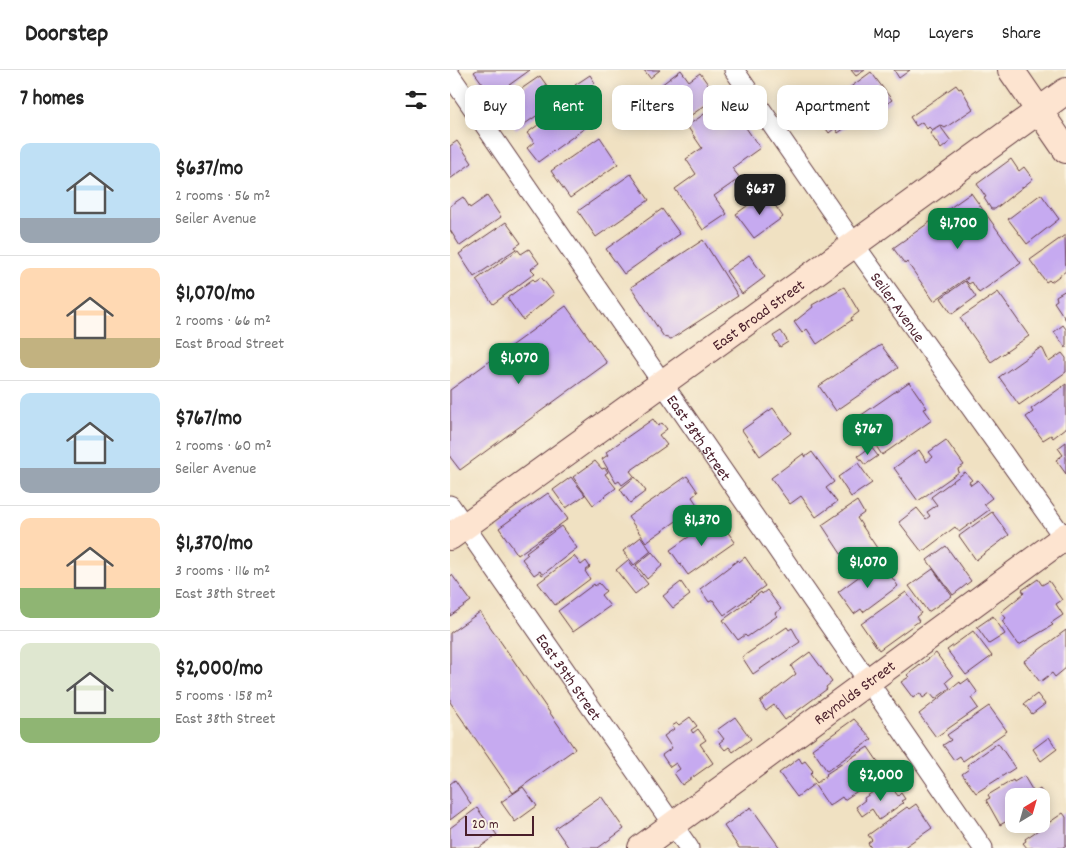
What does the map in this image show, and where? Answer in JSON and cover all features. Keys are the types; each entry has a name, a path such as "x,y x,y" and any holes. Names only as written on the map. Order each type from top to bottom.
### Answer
{"main road":[{"path":"1011,70 1066,150"},
{"name":"East Broad Street","path":"458,532 1066,91"},
{"name":"Reynolds Street","path":"641,848 867,680 1065,538"}],"street":[{"name":"Seiler Avenue","path":"734,70 854,244 1065,538"},
{"name":"East 38th Street","path":"450,75 982,848"},
{"name":"East 39th Street","path":"450,505 458,532 689,848"}],"building":[{"path":"477,70 530,70 509,85 484,85 474,72"},
{"path":"644,70 660,70 650,78"},
{"path":"681,70 689,81 700,73 708,85 703,85 703,107 693,114 693,85 661,85"},
{"path":"851,70 865,70 856,76"},
{"path":"894,70 910,70 899,78"},
{"path":"871,72 881,85 853,85"},
{"path":"590,75 595,83 592,85 575,85"},
{"path":"540,76 546,85 535,85 535,117 525,124 525,86"},
{"path":"956,85 959,89 961,88 973,109 945,128 940,125 932,130 929,127 927,129 922,122 916,126 910,117"},
{"path":"888,95 892,100 888,103"},
{"path":"703,115 703,130 748,130 760,148 732,168 740,178 714,196 727,214 703,230 675,189 696,174 686,159 702,148 690,130 693,130 693,122"},
{"path":"940,126 951,141 941,149 930,133"},
{"path":"535,127 535,130 582,130 538,162 527,148 534,142 527,133"},
{"path":"600,137 618,164 570,198 551,171"},
{"path":"457,141 472,163 450,179 450,146"},
{"path":"1011,159 1019,171 1024,167 1033,179 995,209 991,209 984,198 986,197 977,184"},
{"path":"631,174 649,200 596,237 578,211"},
{"path":"971,193 1021,263 979,293 972,282 969,284 966,281 968,277 934,301 907,262 905,264 893,248"},
{"path":"1041,194 1059,219 1027,244 1008,219"},
{"path":"768,195 783,217 754,238 736,214 755,200 758,203"},
{"path":"487,196 501,217 460,246 450,230 450,206 463,197 470,208"},
{"path":"662,209 680,234 624,274 606,249"},
{"path":"506,222 521,243 515,247 516,249 474,277 459,254"},
{"path":"1065,235 1066,271 1051,282 1049,280 1046,282 1030,260"},
{"path":"703,240 738,296 671,339 664,337 631,287"},
{"path":"529,249 539,263 531,269 535,273 493,304 476,280 518,250 521,254"},
{"path":"749,255 765,277 742,294 726,271"},
{"path":"541,277 554,294 523,320 507,298 533,279 535,281"},
{"path":"965,281 976,297 952,314 941,298"},
{"path":"844,287 859,312 851,318 852,320 817,344 807,329 802,333 794,322 813,307 812,305"},
{"path":"1066,290 1066,320 1054,302 1057,300 1056,296"},
{"path":"998,292 1029,336 991,362 960,318"},
{"path":"566,306 607,363 460,470 450,457 450,390"},
{"path":"1063,325 1066,329 1066,348 1054,332"},
{"path":"781,331 788,342 780,347 773,336"},
{"path":"881,345 898,368 836,411 819,386"},
{"path":"1040,348 1043,349 1049,362 1062,353 1066,358 1066,372 1019,405 999,377"},
{"path":"909,382 927,408 924,409 932,420 882,455 867,432 856,440 849,430 859,422 857,419"},
{"path":"1066,384 1066,428 1053,438 1051,435 1043,440 1026,417 1033,412 1031,409"},
{"path":"773,408 791,433 760,456 742,430"},
{"path":"653,419 658,426 662,423 667,429 659,435 667,445 630,471 634,476 622,485 619,481 616,483 602,459 608,455 606,452"},
{"path":"946,440 964,465 958,469 959,472 918,501 894,468 919,450 927,462 933,457 929,452"},
{"path":"1066,442 1066,474 1056,460 1063,455 1058,448"},
{"path":"871,447 878,456 865,465 858,456"},
{"path":"812,452 834,482 826,488 837,502 816,517 801,496 790,504 771,478 803,454 805,457"},
{"path":"595,461 602,469 605,468 608,472 605,474 616,488 593,505 573,477"},
{"path":"858,463 872,483 851,497 838,477"},
{"path":"965,472 972,480 969,482 971,485 978,480 992,498 984,504 989,510 959,532 955,527 922,552 899,522 917,508 926,519 930,516 927,512 937,505 931,497"},
{"path":"687,476 698,492 692,497 698,506 646,542 628,517"},
{"path":"571,477 585,495 566,508 553,490"},
{"path":"635,477 646,491 630,503 620,489"},
{"path":"548,493 568,519 518,555 499,528"},
{"path":"857,501 864,513 857,518 881,554 853,572 822,525"},
{"path":"992,512 1009,535 976,560 959,536"},
{"path":"710,522 717,531 723,526 735,542 688,575 670,550"},
{"path":"561,526 577,548 542,575 540,571 534,575 522,559 528,554 526,552"},
{"path":"641,537 651,551 634,565 623,551"},
{"path":"946,546 971,581 953,595 927,560"},
{"path":"652,552 663,565 647,579 636,565"},
{"path":"574,556 581,565 586,561 590,567 585,571 590,579 555,605 538,583"},
{"path":"745,557 765,586 724,615 713,600 709,602 700,589 738,560 739,562"},
{"path":"628,560 648,584 635,594 616,570"},
{"path":"880,561 898,586 863,612 861,609 854,614 838,592"},
{"path":"933,569 952,596 928,612 909,586"},
{"path":"452,575 471,601 450,616 450,576"},
{"path":"1038,579 1042,585 1049,581 1062,600 1056,604 1063,615 1051,623 1053,625 1019,645 1002,621 1006,618 1001,612 1024,593 1022,590"},
{"path":"681,582 690,595 673,608 663,596"},
{"path":"599,583 606,591 601,595 610,606 573,632 558,611 594,584 595,586"},
{"path":"767,590 781,609 775,613 777,616 747,637 745,635 738,640 723,620 761,592 762,594"},
{"path":"906,592 921,613 916,617 919,621 879,650 861,624"},
{"path":"480,612 575,749 513,793 450,702 450,633"},
{"path":"993,616 1005,634 989,644 977,627"},
{"path":"787,627 789,630 792,628 800,642 753,674 742,657"},
{"path":"1066,630 1066,668 1055,677 1052,673 1040,682 1024,661"},
{"path":"973,631 992,656 966,675 947,650"},
{"path":"810,652 832,682 826,687 827,689 785,720 774,705 766,711 760,702 796,674 791,666"},
{"path":"936,653 953,676 946,682 950,688 935,699 930,693 923,698 920,693 913,698 901,682 909,677 907,675"},
{"path":"968,679 978,693 971,698 978,708 936,737 919,714 960,682 961,684"},
{"path":"1037,694 1045,704 1032,714 1024,704"},
{"path":"989,706 1007,731 963,761 960,756 954,760 943,745 951,740 947,735"},
{"path":"690,717 697,726 691,730 693,733 698,729 706,740 700,744 713,763 682,785 674,773 680,769 676,763 670,767 662,755 672,748 664,736 674,729 672,726 677,723 679,725"},
{"path":"735,717 751,739 733,752 729,747 725,750 719,743 724,739 717,730"},
{"path":"854,719 872,739 827,771 812,749"},
{"path":"1049,737 1057,749 1041,761 1033,749"},
{"path":"998,743 1015,768 976,793 962,774 969,769 967,765"},
{"path":"868,747 883,769 878,773 880,776 844,800 842,797 829,806 814,784 797,797 779,773 799,758 802,763 805,761 813,771 810,774 817,783 826,774"},
{"path":"1024,776 1031,788 1005,788 1005,822 1000,825 986,800 990,798 988,795 1013,780 1014,782"},
{"path":"455,780 471,804 450,820 450,784"},
{"path":"888,782 898,796 901,793 905,799 901,801 903,803 879,820 872,809 862,816 856,807 865,800 864,798"},
{"path":"523,787 537,806 515,822 501,802"},
{"path":"601,796 624,829 598,848 569,848 555,828"},
{"path":"916,804 932,828 903,848 871,848 868,843 872,840 868,835 907,807 909,809"},
{"path":"751,807 780,848 739,848 724,826"},
{"path":"477,808 497,835 479,848 450,848 450,828"},
{"path":"1063,813 1066,817 1066,845 1062,848 1027,848 1023,843 1026,841 1025,839 1034,833 1050,833 1050,822"}]}
